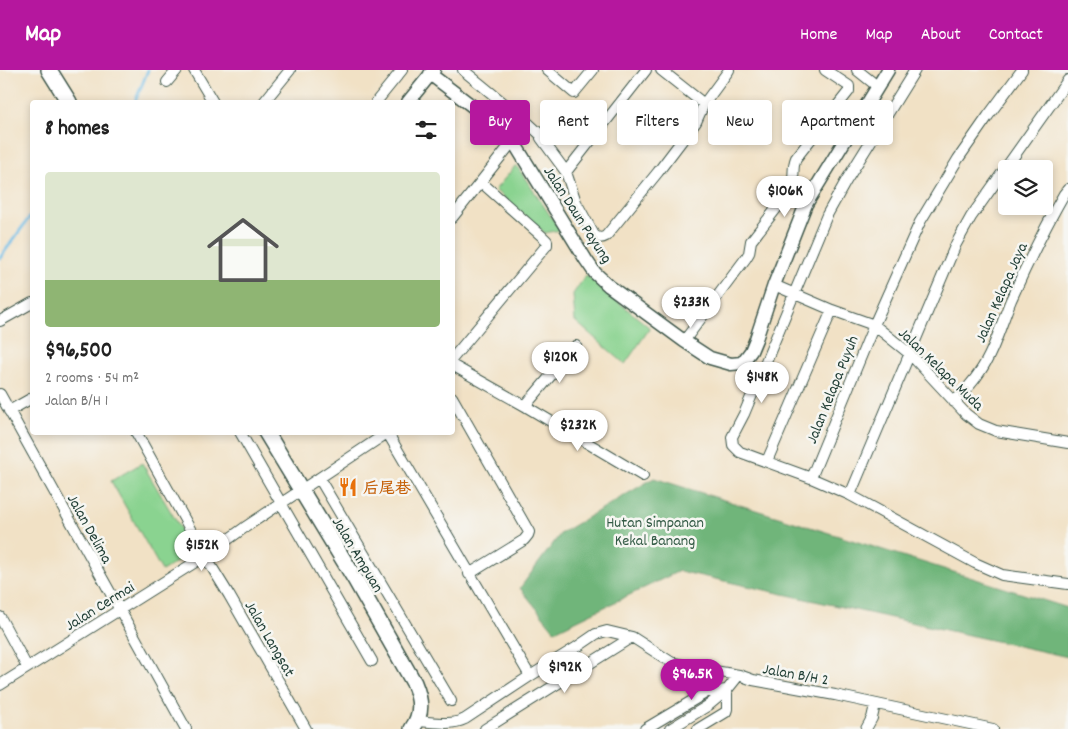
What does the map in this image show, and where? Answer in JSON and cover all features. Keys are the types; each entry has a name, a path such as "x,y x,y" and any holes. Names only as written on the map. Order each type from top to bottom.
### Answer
{"main road":[{"path":"49,70 68,100"},
{"name":"Jalan Ampuan","path":"268,435 355,579 414,683 419,695 420,711 415,725"}],"street":[{"path":"167,82 177,70"},
{"path":"194,70 212,100"},
{"path":"266,100 290,70"},
{"path":"378,100 402,70"},
{"path":"463,70 542,136 541,138 566,172 576,202 594,235 602,238 606,236 658,172 696,122 704,104 729,70"},
{"path":"547,70 574,93 593,70"},
{"path":"566,172 646,70"},
{"path":"661,70 704,104"},
{"path":"684,341 746,258 753,239 790,192 794,182 796,158 850,91 849,86 825,70"},
{"path":"858,70 878,86"},
{"name":"Jalan Daun Payung","path":"515,145 595,273 609,286 710,358 731,364 742,363 751,351 756,339 774,285 806,204 888,70"},
{"path":"915,70 830,209 744,414 732,436 733,445 740,452 811,478 850,495 1002,576 1068,584"},
{"name":"Jalan Kelapa Puyuh","path":"811,478 874,325 920,222 958,159 1022,70"},
{"path":"410,100 432,72"},
{"name":"Jalan Daun Payung","path":"432,72 470,104"},
{"path":"850,495 943,273 963,230 1068,80"},
{"path":"455,214 510,145"},
{"path":"455,354 547,245 547,241 544,238 481,182"},
{"name":"Jalan Kelapa Jaya","path":"954,402 981,372 999,334 1010,302 1043,231 1068,189"},
{"name":"Jalan Kelapa Muda","path":"774,285 832,310 874,325 910,354 954,402 979,424 996,431 1068,443"},
{"path":"0,321 30,304"},
{"path":"767,461 832,310"},
{"path":"525,406 576,346"},
{"path":"455,367 643,476"},
{"name":"Jalan Delima","path":"0,394 186,729"},
{"path":"10,411 30,399"},
{"path":"455,402 529,532 524,540 469,574"},
{"name":"Jalan Langsat","path":"138,435 205,556 306,729"},
{"path":"242,435 372,661"},
{"name":"Jalan Cermai","path":"0,685 205,556 384,435"},
{"path":"388,435 530,676"},
{"path":"319,478 450,701"},
{"path":"0,617 28,667"},
{"name":"Jalan B/H 2","path":"415,725 458,722 596,634 601,631 607,631 632,637 671,662 993,729"},
{"path":"485,729 632,637"},
{"path":"670,729 709,705 727,690 739,676"},
{"path":"645,729 707,692 727,690"},
{"path":"698,729 726,712 727,690"},
{"path":"866,729 872,718 875,705"}],"green space":[{"path":"516,165 560,230 545,233 495,190"},
{"path":"586,275 650,328 625,364 575,321 573,294"},
{"path":"142,463 194,551 162,571 111,481"},
{"name":"Hutan Simpanan Kekal Banang","path":"654,478 1068,608 1068,657 679,571 555,631 520,588 561,533"}],"waterway":[{"path":"136,100 148,70"},
{"path":"0,258 30,217"}],"place":[{"name":"后尾巷","path":"348,487"}]}
